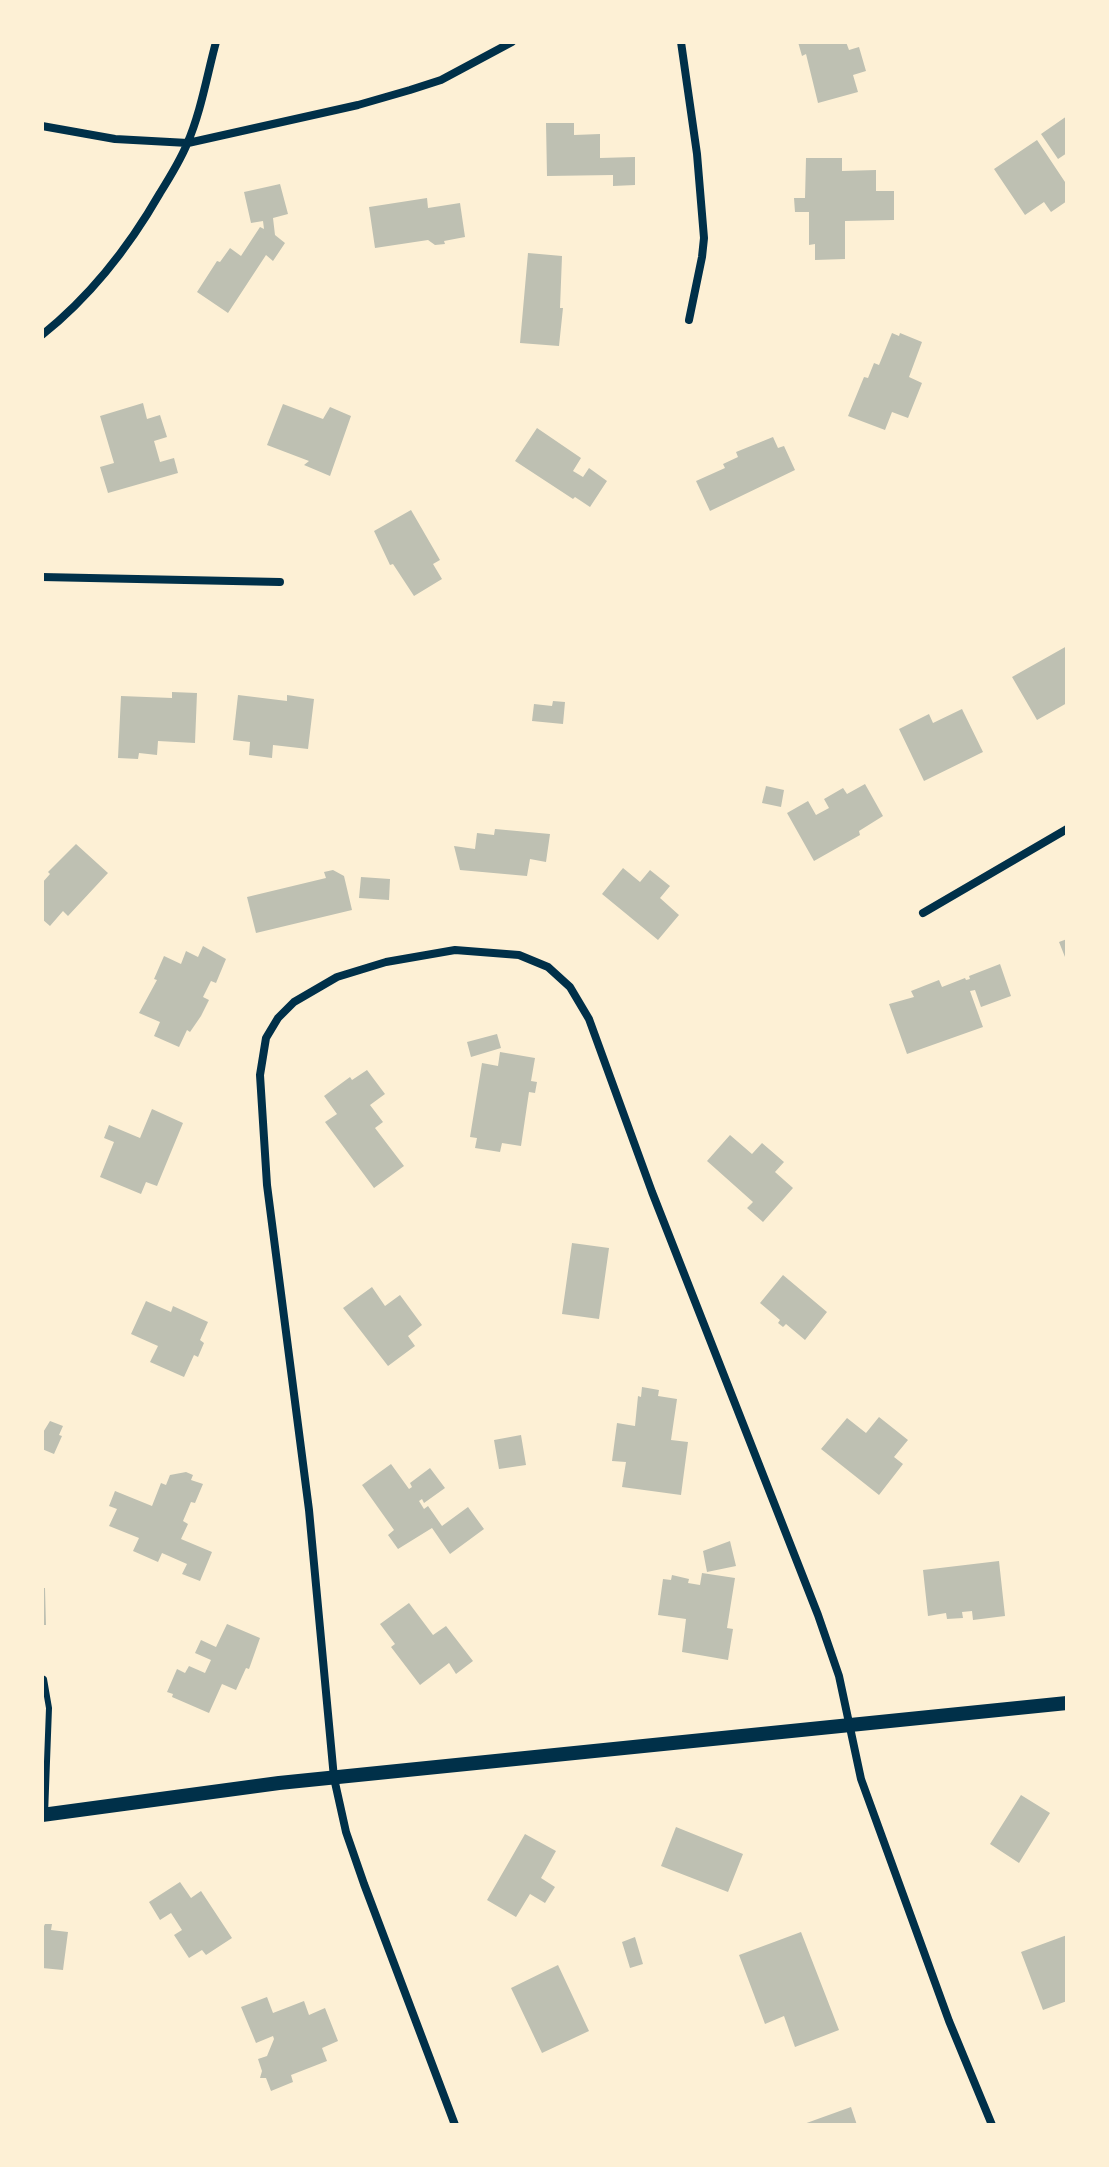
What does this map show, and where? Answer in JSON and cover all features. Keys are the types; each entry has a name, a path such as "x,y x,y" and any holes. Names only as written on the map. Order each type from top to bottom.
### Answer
{"street":[{"path":"42,335 71,310 116,262 148,214 188,143 216,42"},
{"path":"42,126 115,139 188,143 358,105 410,90 452,75 512,42"},
{"path":"681,42 697,154 704,238 689,320"},
{"path":"42,577 280,582"},
{"path":"923,913 1067,829"},
{"path":"455,2125 364,1884 346,1832 334,1778 309,1510 267,1185 260,1064 266,1038 278,1018 294,1002 337,977 386,962 455,950 519,955 548,967 570,987 589,1019 652,1192 818,1615 839,1676 861,1779 949,2021 992,2125"},
{"path":"43,1815 334,1778 1067,1703"}],"lane":[{"path":"42,1678 49,1708 43,1815"}],"building":[{"path":"798,42 846,42 849,50 859,47 866,71 853,75 858,92 818,103 806,54 802,56"},
{"path":"1067,116 1067,153 1058,159 1041,134"},
{"path":"546,123 574,123 574,135 600,134 600,158 635,157 635,185 613,186 613,175 547,176"},
{"path":"1037,140 1067,185 1067,201 1051,212 1044,202 1025,215 994,169"},
{"path":"806,158 842,158 842,171 876,170 876,191 894,191 894,220 845,221 845,259 815,260 815,244 809,245 809,212 795,212 794,198 805,198"},
{"path":"280,184 288,214 273,218 275,235 285,243 273,261 266,255 228,313 197,292 217,261 220,262 230,248 241,256 260,227 264,229 263,221 251,223 244,192"},
{"path":"427,198 428,208 460,203 465,237 444,241 445,244 435,245 428,240 375,248 369,207"},
{"path":"528,253 562,256 560,308 563,308 559,346 520,343"},
{"path":"892,333 922,342 909,377 922,383 908,418 892,412 885,430 848,416 864,377 868,378 874,363 879,365"},
{"path":"143,403 147,419 160,415 167,437 154,441 160,462 174,458 178,473 108,493 100,467 114,463 100,416"},
{"path":"283,404 323,419 330,407 351,416 330,476 304,465 309,461 267,445"},
{"path":"537,428 581,458 573,471 583,477 589,468 607,481 590,507 515,461"},
{"path":"773,437 778,448 784,446 795,470 710,511 696,481 725,468 723,464 738,457 736,452"},
{"path":"411,510 440,560 433,564 442,579 414,596 393,564 390,565 374,531"},
{"path":"1067,646 1067,703 1037,720 1012,677"},
{"path":"172,692 197,693 195,743 158,741 157,755 139,753 138,759 118,758 121,696 172,698"},
{"path":"238,695 287,701 287,695 314,699 308,749 273,745 272,758 249,755 250,742 233,740"},
{"path":"553,701 565,702 563,724 532,721 534,704 552,706"},
{"path":"962,709 983,752 924,781 899,729 929,714 933,723"},
{"path":"865,784 883,816 859,831 860,835 814,861 787,813 808,801 816,815 829,808 824,799 843,788 847,794"},
{"path":"766,786 784,790 781,807 762,803"},
{"path":"495,829 550,834 546,862 530,859 527,876 460,870 454,846 475,849 477,833 494,835"},
{"path":"76,844 108,873 68,916 63,911 50,926 42,919 42,883 50,874 48,872"},
{"path":"623,868 640,882 650,870 670,886 660,898 679,915 658,940 602,894"},
{"path":"333,870 344,876 352,910 256,933 247,897 326,878 324,872"},
{"path":"361,877 390,879 389,900 359,898"},
{"path":"1067,939 1067,962 1059,942"},
{"path":"203,946 226,959 216,983 211,981 203,997 209,1000 201,1016 190,1032 187,1030 179,1047 154,1036 160,1022 139,1013 157,980 154,979 164,956 181,964 186,951 198,957"},
{"path":"1000,964 1011,996 981,1007 975,990 970,991 983,1027 907,1054 889,1004 914,997 911,991 939,980 942,987 970,979 969,976"},
{"path":"497,1034 501,1048 471,1057 467,1042"},
{"path":"500,1052 535,1058 531,1081 537,1082 535,1093 529,1092 521,1146 502,1143 500,1152 475,1148 477,1138 470,1137 482,1063 498,1066"},
{"path":"367,1070 385,1094 370,1105 383,1122 375,1128 404,1166 374,1188 325,1122 337,1114 324,1096 350,1077 352,1080"},
{"path":"152,1109 183,1123 157,1186 146,1182 141,1194 100,1177 114,1142 104,1138 109,1125 140,1138"},
{"path":"730,1135 752,1154 762,1143 784,1162 775,1172 793,1188 763,1222 747,1208 753,1202 707,1161"},
{"path":"572,1243 609,1248 599,1319 562,1314"},
{"path":"783,1275 827,1312 805,1340 786,1324 783,1327 778,1323 780,1320 760,1303"},
{"path":"372,1287 385,1306 400,1295 422,1325 408,1336 415,1346 388,1366 343,1308"},
{"path":"146,1301 171,1312 173,1306 208,1322 200,1340 204,1343 198,1357 194,1355 184,1377 150,1362 158,1346 131,1334"},
{"path":"642,1387 659,1390 658,1396 677,1399 671,1440 688,1442 681,1495 622,1487 626,1462 612,1461 617,1423 635,1426"},
{"path":"879,1417 908,1440 894,1457 903,1464 879,1495 821,1449 847,1418 866,1433"},
{"path":"50,1421 63,1426 54,1454 42,1449 42,1434"},
{"path":"521,1435 526,1465 499,1469 494,1440"},
{"path":"391,1464 409,1489 412,1487 410,1483 430,1468 445,1488 424,1503 422,1499 419,1501 424,1509 428,1506 442,1526 468,1507 484,1529 450,1554 432,1528 398,1549 388,1535 394,1530 362,1485"},
{"path":"186,1472 193,1475 191,1480 203,1484 183,1521 188,1524 181,1539 212,1552 200,1581 182,1574 187,1564 162,1553 158,1562 133,1551 139,1538 109,1526 117,1509 109,1506 115,1491 152,1506 161,1483 166,1485 170,1475"},
{"path":"730,1541 736,1566 707,1572 703,1551"},
{"path":"999,1561 1005,1616 973,1620 972,1611 962,1612 963,1618 947,1619 946,1613 928,1616 923,1570"},
{"path":"702,1573 735,1578 727,1628 733,1629 728,1660 682,1652 686,1619 658,1615 663,1579 671,1580 672,1575 700,1585"},
{"path":"42,1588 45,1588 46,1625 42,1625"},
{"path":"409,1603 433,1635 446,1626 473,1661 456,1674 449,1663 420,1685 391,1647 395,1644 380,1624"},
{"path":"227,1624 260,1638 249,1669 246,1668 236,1690 222,1684 209,1713 172,1697 173,1694 167,1692 177,1669 185,1673 189,1666 205,1673 211,1660 195,1653 201,1640 216,1647"},
{"path":"1021,1795 1050,1813 1019,1863 990,1844"},
{"path":"676,1827 743,1854 728,1892 661,1866"},
{"path":"525,1834 556,1851 541,1878 555,1887 545,1903 530,1894 516,1917 487,1900"},
{"path":"180,1882 191,1898 201,1891 232,1938 206,1955 202,1950 189,1958 174,1935 182,1930 171,1913 160,1920 149,1902"},
{"path":"45,1924 52,1924 51,1930 68,1932 63,1970 42,1968 42,1930"},
{"path":"801,1932 839,2030 795,2047 784,2016 765,2024 739,1955"},
{"path":"1067,1935 1067,2001 1043,2010 1021,1952"},
{"path":"635,1937 643,1964 630,1968 622,1942"},
{"path":"558,1965 589,2031 542,2053 511,1988"},
{"path":"267,1997 273,2013 304,2001 309,2015 325,2008 338,2041 322,2048 327,2061 291,2075 293,2082 271,2091 266,2078 260,2078 262,2071 258,2059 267,2056 273,2036 256,2043 241,2007"},
{"path":"851,2107 857,2125 801,2125"}]}
